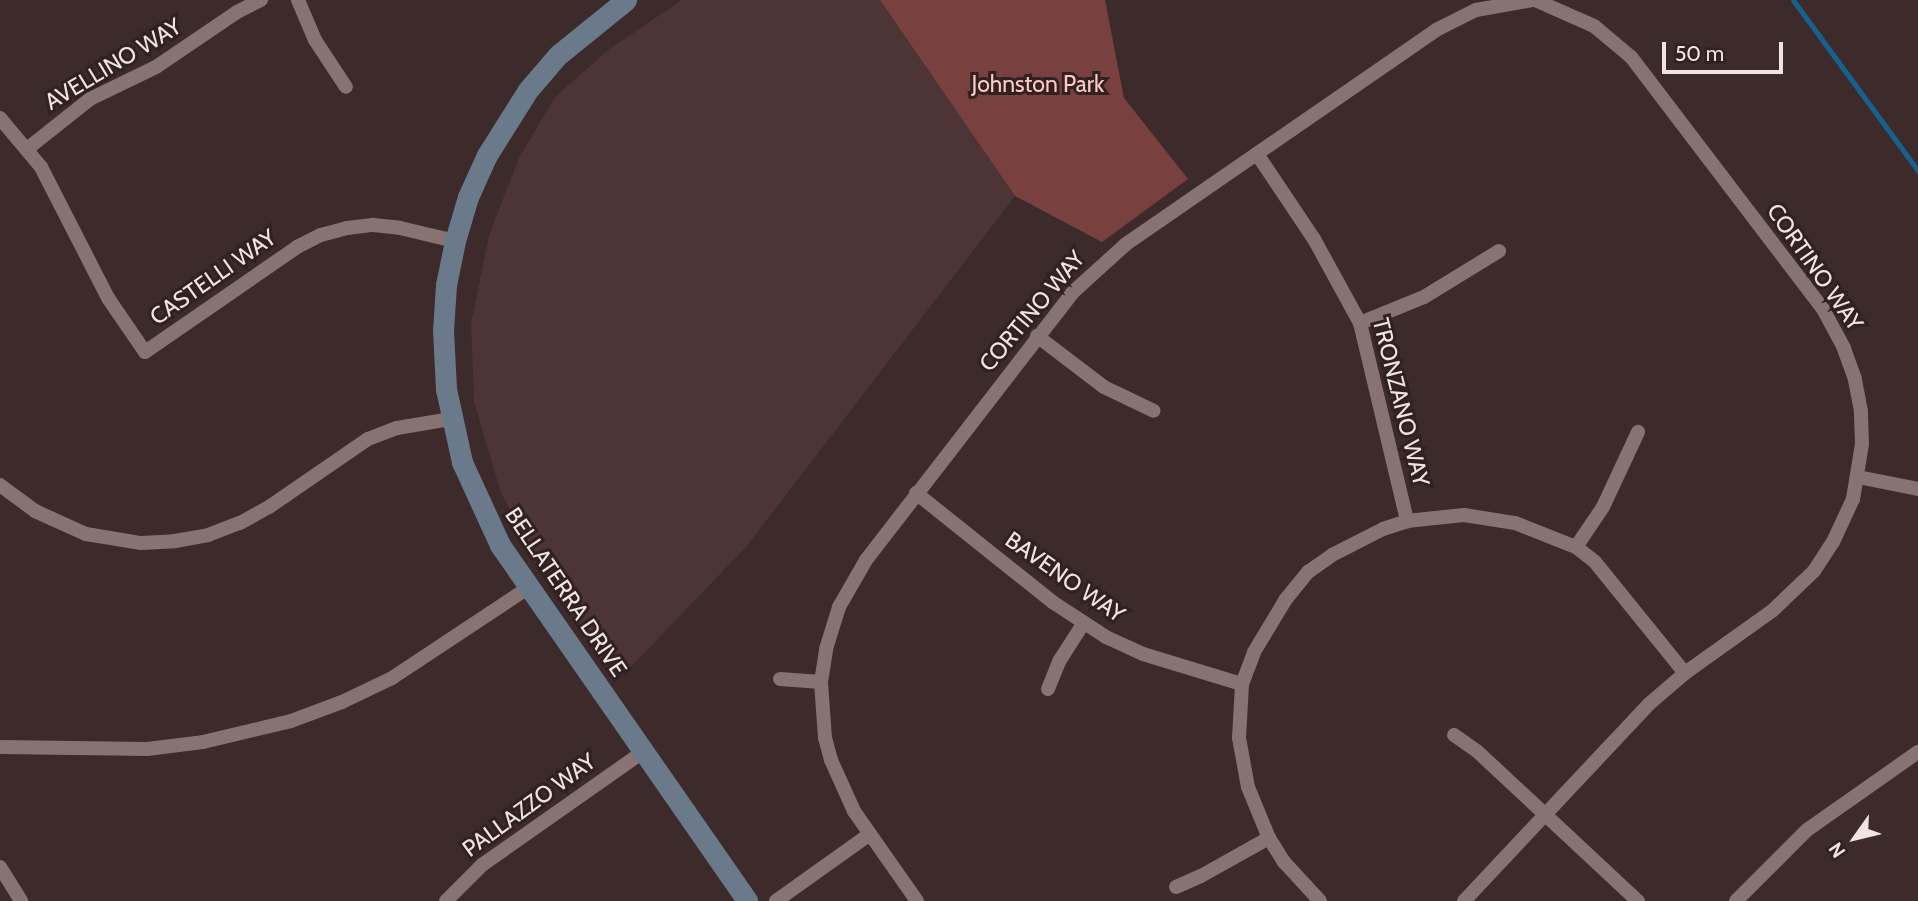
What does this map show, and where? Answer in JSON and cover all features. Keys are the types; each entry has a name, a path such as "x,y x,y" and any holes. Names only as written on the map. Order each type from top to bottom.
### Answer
{"street":[{"name":"AVELLINO WAY","path":"27,149 90,99 156,67 261,0"},
{"path":"298,0 320,49 346,87"},
{"name":"BELLATERRA DRIVE","path":"626,0 580,34 528,90 487,155 468,197 455,241 443,330 451,419 462,463 481,509 528,588 747,901"},
{"name":"CORTINO WAY","path":"917,901 843,792 825,738 821,682 831,628 848,587 916,493 1037,336 1072,293 1126,243 1436,30 1476,10 1503,3 1534,0 1594,26 1631,57 1823,309 1844,348 1855,379 1862,433 1858,477 1843,522 1814,571 1772,611 1685,673 1649,704 1464,901"},
{"name":"CASTELLI WAY","path":"0,118 52,184 108,298 145,352 297,247 321,235 373,225 400,228 455,241"},
{"name":"TRONZANO WAY","path":"1257,153 1314,239 1360,323 1407,521"},
{"path":"1360,323 1424,297 1499,251"},
{"path":"1037,336 1104,387 1154,411"},
{"path":"0,485 34,511 86,534 141,543 175,541 208,535 250,518 368,439 397,428 451,419"},
{"path":"1576,547 1603,507 1638,432"},
{"path":"1858,477 1918,489"},
{"name":"BAVENO WAY","path":"916,493 1083,624 1143,654 1242,684"},
{"path":"1320,901 1284,862 1257,812 1242,765 1239,738 1242,684 1266,629 1308,572 1354,542 1407,521 1464,515 1515,523 1576,547 1615,584 1685,673"},
{"path":"0,747 147,749 203,742 291,721 342,702 392,678 528,588"},
{"path":"1048,689 1060,660 1083,624"},
{"path":"780,679 821,682"},
{"path":"1454,735 1478,752 1638,901"},
{"name":"PALLAZZO WAY","path":"446,901 482,865 643,752"},
{"path":"1736,901 1807,830 1918,752"},
{"path":"776,901 870,834"},
{"path":"1176,887 1269,838"},
{"path":"0,867 21,901"}],"shaded area":[{"path":"682,0 880,0 1015,196 746,547 628,670 615,679 531,552 500,490 474,402 471,324 489,235 519,158 555,97 608,50"}],"green space":[{"name":"Johnston Park","path":"880,0 1105,0 1124,98 1188,179 1102,242 1015,196"}],"waterway":[{"path":"1793,0 1918,171"}]}
